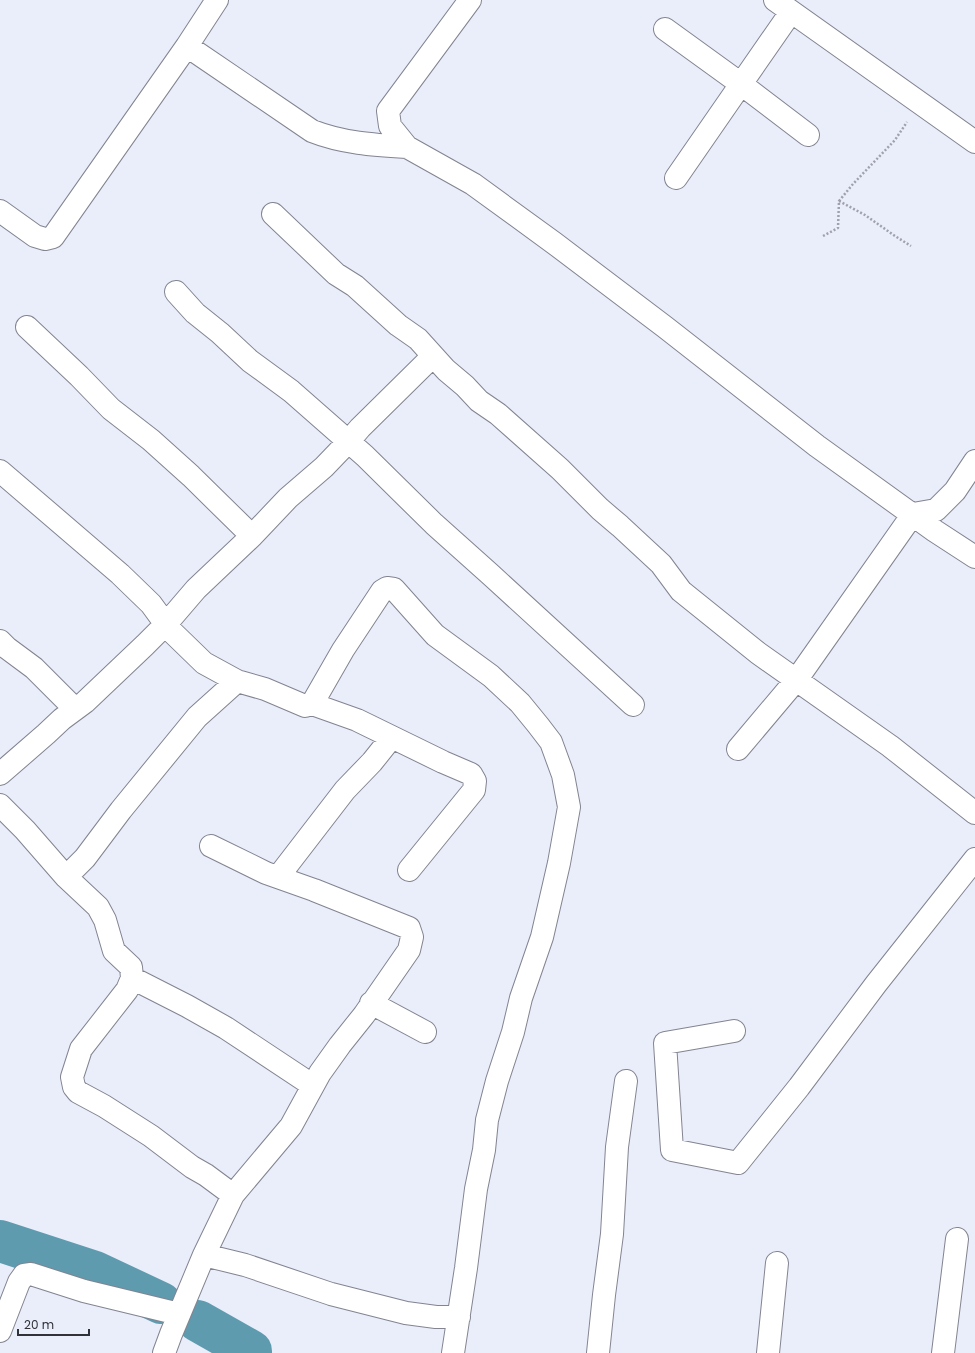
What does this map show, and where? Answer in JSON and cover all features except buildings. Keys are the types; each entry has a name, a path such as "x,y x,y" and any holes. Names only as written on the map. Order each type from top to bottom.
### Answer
{"street":[{"path":"0,211 35,236 45,239 53,237 187,46 217,0"},
{"path":"470,0 388,111 390,126 407,147 473,184 665,327 817,446 975,557"},
{"path":"676,178 741,84 783,6 919,104 975,142"},
{"path":"665,29 808,134"},
{"path":"187,46 312,131 327,137 350,142 407,147"},
{"path":"273,214 336,274 354,286 398,325 418,339 446,370 560,469 600,509 661,564 681,591 758,653 797,679 890,746 975,813"},
{"path":"176,292 195,313 220,333 250,361 290,391 365,456 434,524 633,706"},
{"path":"27,327 79,376 111,409 151,440 191,476 252,536"},
{"path":"0,774 75,708 85,702 166,624 196,589 252,536 288,498 324,467 360,428 433,356"},
{"path":"738,749 797,679 913,514 936,510 955,491 975,461"},
{"path":"0,471 120,574 150,604 180,640 204,663 237,681 265,689 305,706 312,704 357,720 471,774 475,781 474,790 409,870"},
{"path":"312,704 343,650 382,591 387,588 394,589 435,635 492,676 520,703 551,742 563,775 569,807 559,863 542,937 521,998 513,1032 497,1081 487,1120 484,1150 473,1211 453,1353"},
{"path":"0,641 34,668 75,708"},
{"path":"66,877 85,858 121,810 197,717 237,681"},
{"path":"278,878 345,790 372,762 392,737"},
{"path":"0,805 25,830 51,862 98,907 105,920 114,951 131,967 132,978 127,990 81,1049 72,1077 74,1087 78,1092 104,1106 151,1136 179,1158 233,1195"},
{"path":"164,1353 204,1255 233,1195 291,1126 312,1085 409,950 412,937 409,928 314,890 278,878 211,846"},
{"path":"734,1032 665,1043 672,1150 738,1163 799,1087 881,977 975,859"},
{"path":"132,978 226,1028 312,1085"},
{"path":"371,1003 425,1032"},
{"path":"598,1353 612,1234 617,1147 626,1081"},
{"path":"943,1353 957,1239"},
{"path":"204,1255 245,1265 331,1294 406,1313 436,1317 459,1317"},
{"path":"768,1353 776,1263"},
{"path":"0,1331 19,1282 24,1275 31,1274 84,1291 179,1314"}],"path":[{"path":"823,236 838,228 839,201 895,140 919,104"},
{"path":"839,201 864,215 911,246"}],"waterway":[{"path":"0,1241 95,1272 161,1303"},
{"path":"198,1321 251,1351 251,1353"}]}
